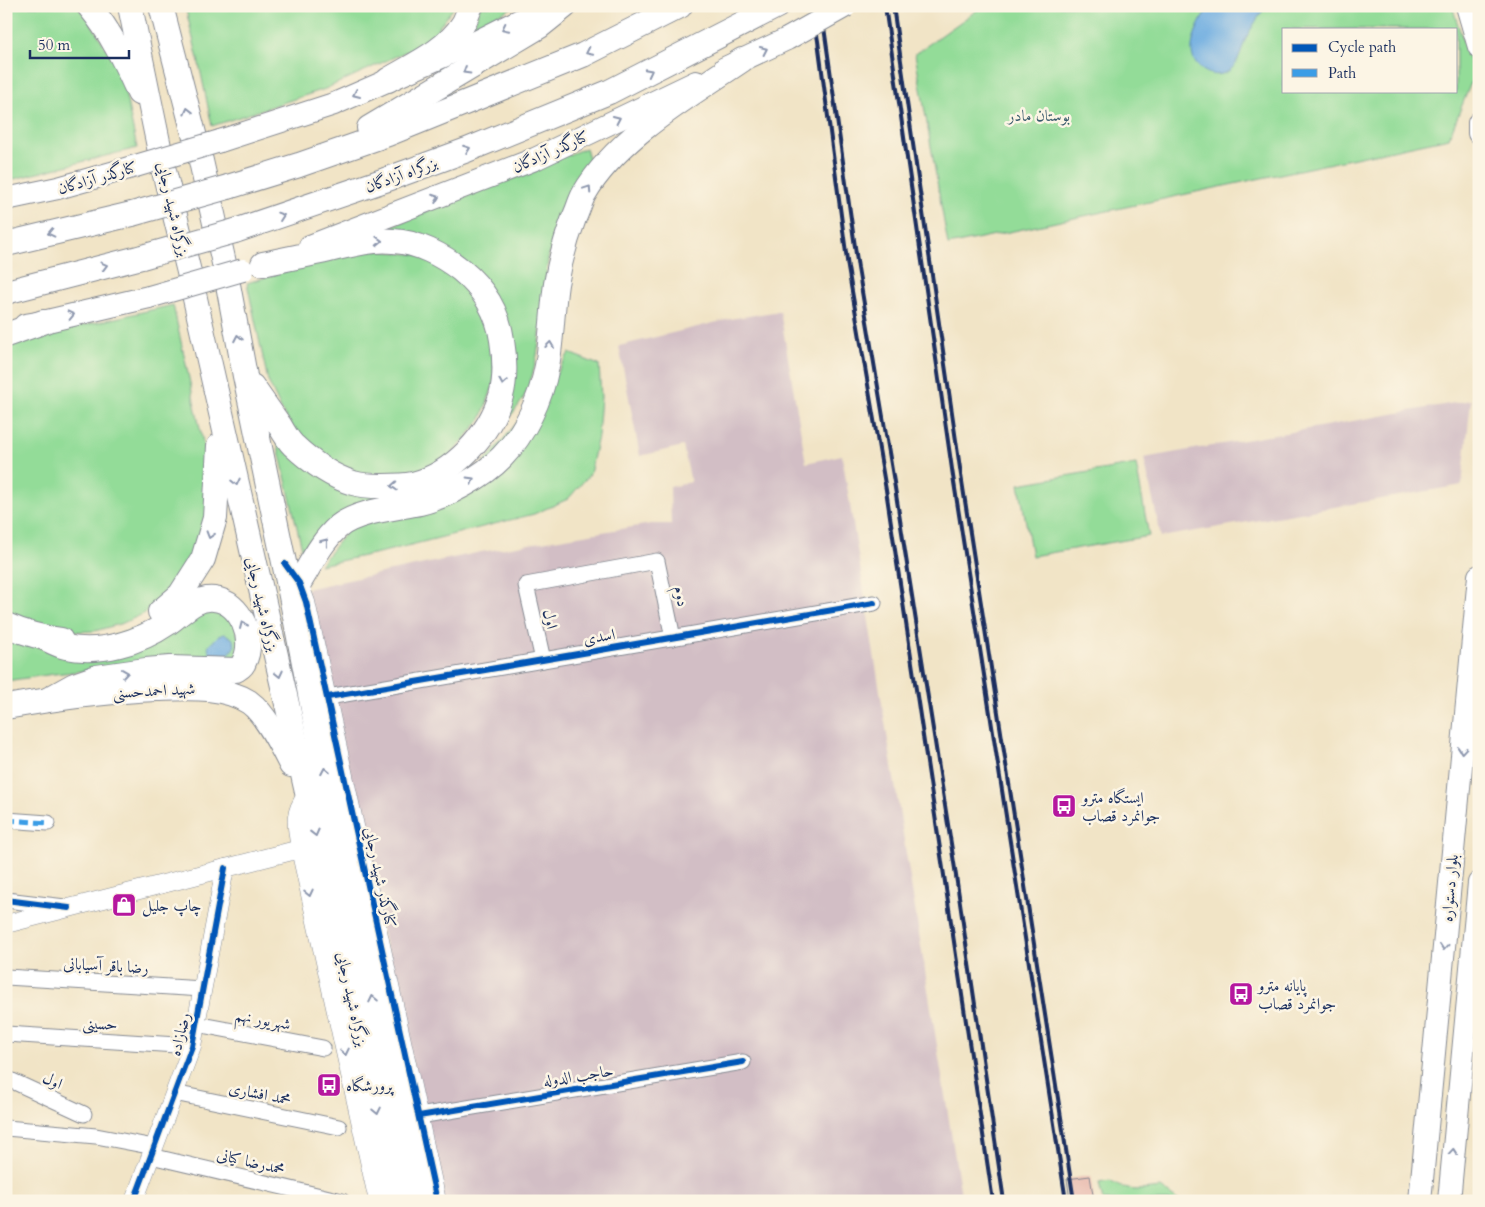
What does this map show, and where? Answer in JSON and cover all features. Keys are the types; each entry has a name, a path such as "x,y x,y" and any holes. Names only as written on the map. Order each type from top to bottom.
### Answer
{"highway":[{"path":"89,6 101,20 116,45 154,126"},
{"name":"بزرگراه شهید رجایی","path":"130,6 154,126 325,873 397,1201"},
{"name":"بزرگراه شهید رجایی","path":"161,6 224,263 341,853 417,1201"},
{"path":"388,80 437,51 463,24 471,6"},
{"path":"321,157 540,26 565,6"},
{"path":"6,244 132,214 228,187 388,134 583,55 680,6"},
{"name":"بزرگراه آزادگان","path":"6,292 235,231 467,150 609,92 778,6"},
{"path":"299,583 323,543 339,526 361,514 423,502 451,492 475,478 502,457 525,428 539,394 547,368 556,284 567,238 584,194 604,167 624,146 651,124 742,60"},
{"path":"245,376 291,443 312,462 330,473 354,483 375,486 413,484 432,477 448,468 476,441 490,421 501,396 504,377 501,331 495,314 483,291 452,263 433,252 394,240 378,240 350,244 253,267"},
{"path":"6,335 43,322"},
{"path":"44,638 73,641 112,637 149,621 180,595 202,559 215,518 221,417"},
{"path":"6,625 65,647 89,649 119,646 147,637 169,623 189,606 202,600 214,599 226,603 235,610 243,622 248,637 248,652 244,664 236,670 170,668 105,676 74,685 47,700"},
{"name":"شهید احمدحسنی","path":"6,707 86,694 142,689 200,687 233,694 251,703 265,719 276,736 306,796"}],"main road":[{"name":"کنارگذر آزادگان","path":"6,200 122,170 334,104 476,42 548,6"},
{"name":"کنارگذر آزادگان","path":"253,267 534,159 787,39 846,6"},
{"path":"1467,6 1478,42"},
{"path":"1479,123 1479,133"},
{"path":"6,328 43,322 149,297 253,267"},
{"name":"بلوار دستواره","path":"1420,1201 1479,576"},
{"name":"بلوار دستواره","path":"1449,1201 1479,883"}],"street":[{"name":"اول","path":"543,660 526,585 657,561"},
{"name":"دوم","path":"657,561 673,638"},
{"name":"کنارگذر شهید رجایی","path":"285,564 299,583 306,602 438,1201"},
{"name":"اسدی","path":"328,697 874,603"},
{"path":"306,796 299,806 296,818 300,849 378,1201"},
{"path":"6,820 48,824"},
{"path":"6,924 300,849"},
{"name":"رضازاده","path":"134,1201 192,1046 225,868"},
{"path":"6,900 68,908"},
{"name":"رضا باقر آسیابانی","path":"6,977 203,989"},
{"name":"شهریور نهم","path":"196,1024 323,1048"},
{"name":"حسینی","path":"6,1034 192,1046"},
{"name":"حاجب الدوله","path":"419,1116 743,1062"},
{"name":"اول","path":"6,1078 84,1114"},
{"name":"محمد افشاری","path":"174,1093 339,1127"},
{"path":"6,1128 96,1136 152,1152"},
{"name":"محمدرضا کیانی","path":"152,1152 342,1201"}],"shaded area":[{"path":"780,311 806,463 842,455 962,1201 443,1201 306,589 481,552 651,524 671,524 670,487 691,482 683,446 640,456 619,346 730,319"},
{"path":"1471,400 1462,485 1161,537 1144,458"}],"green space":[{"path":"6,6 77,6 88,18 121,73 137,148 6,181"},
{"path":"185,6 455,6 432,36 416,47 325,89 212,126"},
{"path":"480,6 515,6 473,28"},
{"name":"بوستان مادر","path":"983,6 1452,6 1474,75 1449,138 948,245 915,54"},
{"path":"586,148 590,162 563,209 552,240 548,259 540,337 532,375 521,403 499,429 489,290 372,234"},
{"path":"359,249 420,255 463,283 484,314 493,345 494,384 481,419 451,455 424,470 406,475 362,474 341,466 320,454 303,441 283,413 268,381 247,283"},
{"path":"173,305 211,479 211,499 194,560 157,604 143,614 123,623 95,631 69,632 41,629 6,615 6,343"},
{"path":"569,353 599,365 601,397 598,436 590,474 568,499 534,514 383,552 320,565 349,528 454,498 551,382"},
{"path":"277,442 401,496 362,506 306,566"},
{"path":"1136,464 1149,536 1032,556 1019,484"},
{"path":"217,609 234,621 241,647 232,662 112,668 6,681 6,634 54,653 196,611"},
{"path":"1110,1181 1129,1189 1161,1188 1179,1201 1103,1201 1099,1183"}],"water":[{"path":"1209,6 1266,6 1247,36 1236,63 1225,73 1210,74 1199,67 1194,60 1193,42"},
{"path":"225,634 232,638 235,645 228,654 218,660 211,656 208,647 218,636"}],"building":[{"path":"1090,1176 1094,1201 1070,1201 1067,1179"}],"railway":[{"path":"812,6 848,268 886,490 993,1201"},
{"path":"821,6 858,268 955,869 1004,1201"},
{"path":"885,6 953,476 1066,1201"},
{"path":"893,6 961,475 1074,1201"}],"marked path":[{"path":"6,820 48,823"}],"cycle path":[{"path":"285,564 299,583 306,602 437,1201"},
{"path":"328,697 874,603"},
{"path":"134,1201 192,1046 225,868"},
{"path":"6,900 69,908"},
{"path":"419,1116 743,1062"}],"place":[{"name":"ایستگاه مترو جوانمرد قصاب","path":"1064,806"},
{"name":"چاپ جلیل","path":"124,905"},
{"name":"پایانه مترو جوانمرد قصاب","path":"1241,994"},
{"name":"پرورشگاه","path":"329,1085"}]}
